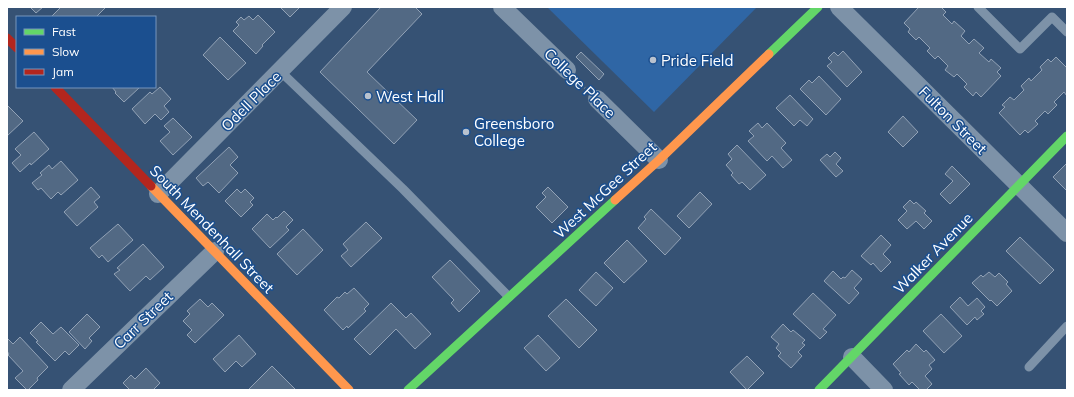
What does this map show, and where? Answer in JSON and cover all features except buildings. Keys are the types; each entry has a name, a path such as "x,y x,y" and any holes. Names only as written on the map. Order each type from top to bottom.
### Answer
{"street":[{"name":"Odell Place","path":"158,194 343,7"},
{"name":"College Place","path":"502,7 567,70"},
{"name":"West McGee Street","path":"408,390 659,160 818,7"},
{"name":"Fulton Street","path":"839,7 1067,233"},
{"path":"7,38 16,47"},
{"name":"South Mendenhall Street","path":"56,88 349,390"},
{"name":"College Place","path":"597,100 659,160"},
{"name":"Walker Avenue","path":"819,390 1067,136"},
{"name":"Carr Street","path":"71,390 214,251"},
{"path":"852,357 884,390"}],"lane":[{"path":"978,7 1020,49 1052,17 1067,32"},
{"path":"280,70 403,189 509,297"},
{"path":"1029,367 1067,326"}],"path":[{"name":"College Place","path":"567,70 597,100"}],"shaded area":[{"name":"Pride Field","path":"547,7 757,7 654,112"}],"traffic: fast":[{"path":"769,54 818,7"},
{"path":"819,390 1067,136"},
{"path":"408,390 615,200"}],"traffic: slow":[{"path":"615,200 659,160 769,54"},
{"path":"151,186 349,390"}],"traffic: jam":[{"path":"7,38 16,47"},
{"path":"56,88 151,186"}],"place":[{"name":"Pride Field","path":"653,60"},
{"name":"West Hall","path":"368,96"},
{"name":"Greensboro College","path":"466,132"}]}
